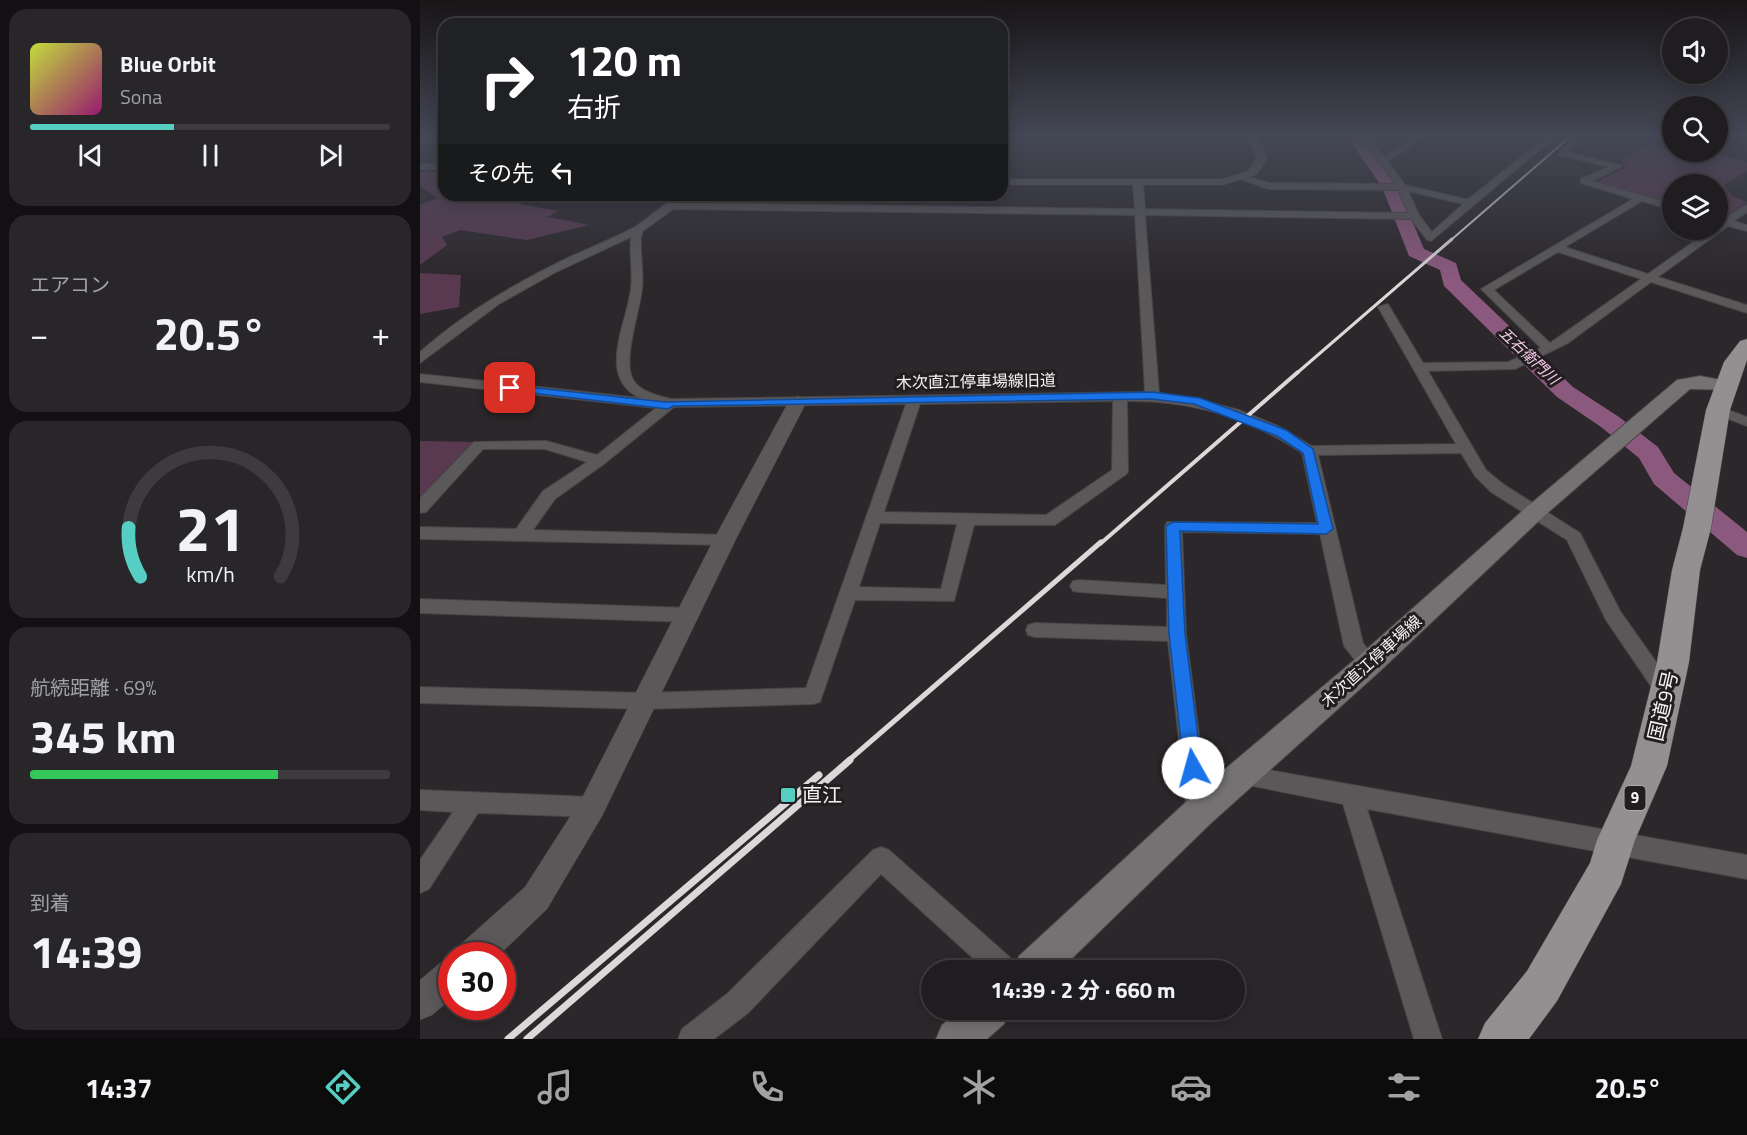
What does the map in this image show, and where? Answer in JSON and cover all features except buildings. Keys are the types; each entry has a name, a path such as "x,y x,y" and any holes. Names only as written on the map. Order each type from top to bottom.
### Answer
{"highway":[{"name":"国道9号","path":"1501,1039 1542,986 1607,871 1616,840 1648,766 1673,662 1686,570 1697,528 1718,411 1735,362 1747,345"}],"main road":[{"name":"木次直江停車場線","path":"1044,960 1198,813 1369,664 1536,511 1684,384 1700,382 1725,386"},
{"path":"956,1039 978,1020"}],"street":[{"path":"1103,183 1201,183"},
{"path":"1260,183 1268,186 1402,187 1465,202 1473,201"},
{"path":"1400,183 1414,216 1431,237 1494,183"},
{"path":"1592,183 1662,204"},
{"path":"1138,184 1152,396"},
{"path":"1549,349 1486,289 1641,198"},
{"path":"420,359 499,300 545,274 638,230 677,201"},
{"path":"669,206 1414,216"},
{"path":"1728,219 1747,207"},
{"path":"1728,226 1747,228"},
{"name":"木次直江停車場線旧道","path":"638,230 634,238 637,289 623,364 626,380 634,388 669,404 1152,396 1196,400 1282,433 1309,451"},
{"path":"1418,367 1510,366 1549,349 1651,278 1700,240"},
{"path":"1557,248 1747,309"},
{"path":"1384,306 1480,473 1497,488 1574,537 1613,615 1666,692"},
{"path":"420,378 669,404"},
{"path":"874,517 1049,521 1120,472 1120,396"},
{"path":"420,695 644,701 813,696 914,400"},
{"path":"488,942 536,898 592,807 725,539 798,401"},
{"path":"520,536 549,495 599,461 669,404"},
{"path":"1718,411 1747,422"},
{"path":"420,508 479,445 546,445 599,461"},
{"path":"1369,664 1354,646 1309,451 1464,448"},
{"path":"849,593 948,596 967,519"},
{"path":"1198,813 1177,634 1173,526 1326,529"},
{"path":"420,533 725,539"},
{"path":"1079,586 1176,591"},
{"path":"420,606 689,615"},
{"path":"1035,630 1177,634"},
{"path":"1241,775 1506,825 1616,840 1747,867"},
{"path":"1352,797 1428,1039"},
{"path":"420,800 592,807"},
{"path":"420,881 472,802"},
{"path":"692,1039 738,1003 880,858 994,960"},
{"path":"420,1003 438,987"}],"shaded area":[{"path":"420,183 438,183 438,201 514,201 558,211 548,217 589,225 527,240 460,230 442,237 447,245 420,265 420,205 437,198 420,186"},
{"path":"1602,183 1662,183 1662,200"},
{"path":"1728,191 1731,195 1747,202 1728,216"},
{"path":"420,273 461,275 459,307 420,314"},
{"path":"420,441 478,442 420,500"}],"waterway":[{"name":"五右衛門川","path":"1388,183 1416,252 1449,267 1451,282 1565,392 1610,422 1649,453 1664,478 1747,548"}],"railway":[{"path":"1451,240 1516,183"},
{"path":"1297,373 1452,239"},
{"path":"1100,544 1298,372"},
{"path":"848,761 1101,542"},
{"path":"527,1039 850,760"},
{"path":"508,1039 819,775"}],"place":[{"name":"直江","path":"788,795"}],"route":[{"path":"510,388 668,405 670,403 1152,396 1196,400 1282,433 1309,451 1326,529 1173,526 1177,634 1193,768"}]}
